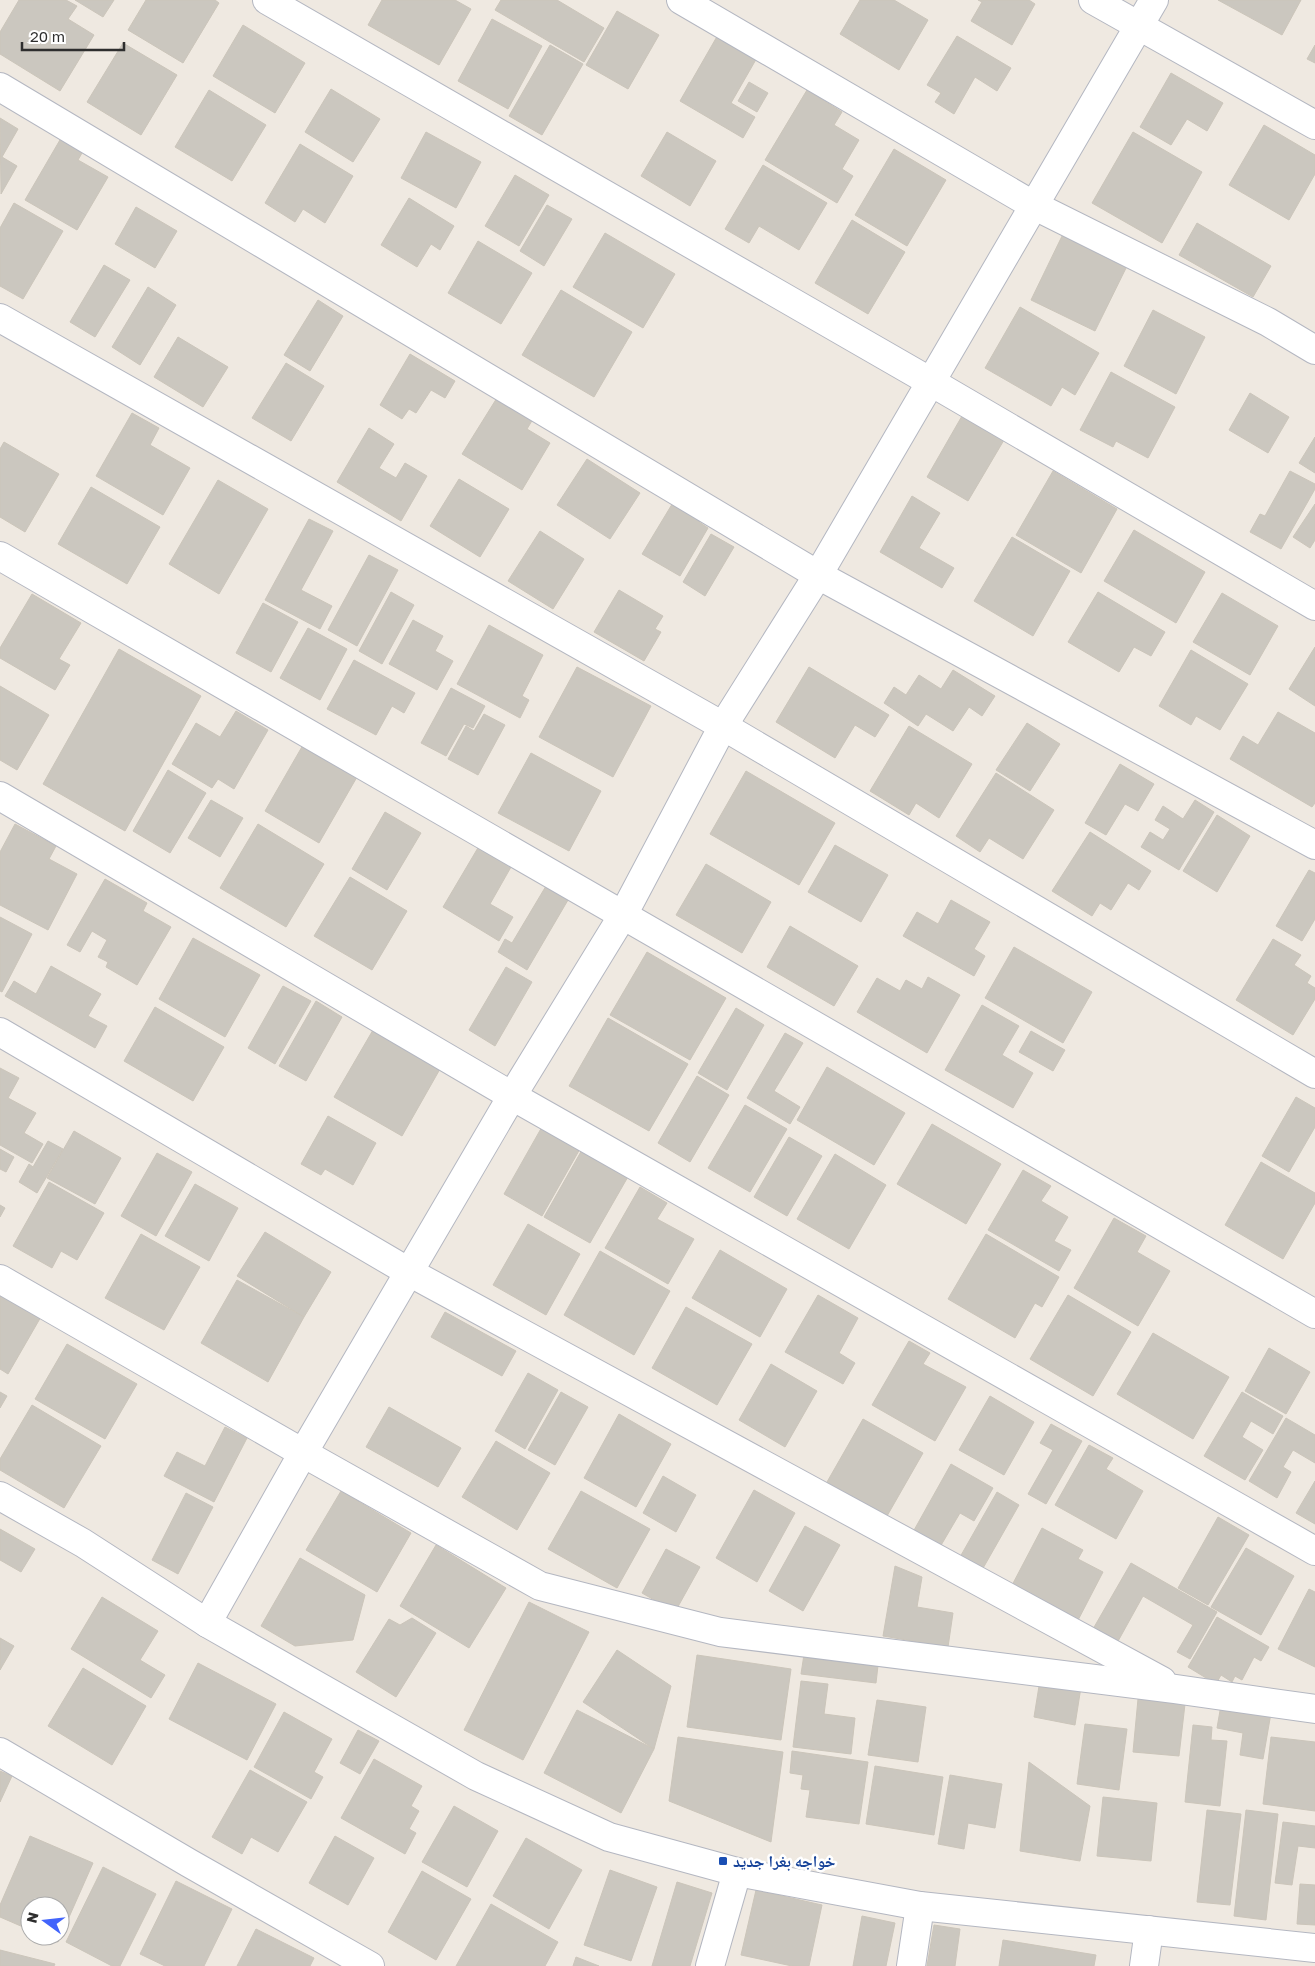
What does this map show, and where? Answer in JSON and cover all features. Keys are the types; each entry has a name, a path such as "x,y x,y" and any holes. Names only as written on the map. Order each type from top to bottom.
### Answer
{"street":[{"path":"267,0 931,382 1315,606"},
{"path":"681,0 1034,205 1268,322 1315,350"},
{"path":"1093,0 1315,126"},
{"path":"207,1623 303,1453 512,1096 623,916 723,726 818,575 1154,0"},
{"path":"0,87 818,575 1315,845"},
{"path":"0,318 723,726 1315,1074"},
{"path":"0,556 1315,1314"},
{"path":"0,796 512,1096 1315,1551"},
{"path":"0,1032 409,1272 1175,1689"},
{"path":"0,1279 303,1453 540,1586 720,1632 1175,1689 1315,1709"},
{"path":"0,1496 83,1543 207,1623 476,1776 609,1837 737,1872 920,1906 1315,1948"},
{"path":"0,1752 370,1966"},
{"path":"710,1966 737,1872"},
{"path":"912,1966 920,1906"},
{"path":"1144,1966 1149,1930"}],"building":[{"path":"19,0 66,0 77,6 68,19 94,35 60,91 0,54 0,32"},
{"path":"75,0 114,0 103,17"},
{"path":"146,0 215,0 219,3 183,63 128,30"},
{"path":"382,0 455,0 471,9 439,65 368,25"},
{"path":"501,0 557,0 604,28 584,62 495,10"},
{"path":"860,0 894,0 928,20 899,70 840,34"},
{"path":"978,0 1029,0 1035,4 1012,45 971,21 982,2"},
{"path":"1218,0 1301,0 1282,35"},
{"path":"617,11 659,35 628,89 586,65"},
{"path":"492,19 542,46 508,109 458,81"},
{"path":"243,25 305,63 275,113 213,76"},
{"path":"719,33 758,56 731,103 755,117 743,138 680,101"},
{"path":"957,36 1011,68 997,91 975,77 954,114 935,102 941,93 927,85"},
{"path":"123,43 177,75 141,135 87,102"},
{"path":"550,45 583,64 542,135 509,116"},
{"path":"1315,45 1315,63 1307,59"},
{"path":"1171,73 1223,103 1207,131 1187,119 1171,145 1140,127"},
{"path":"749,82 768,93 757,112 738,101"},
{"path":"331,89 380,119 353,162 305,132"},
{"path":"209,90 266,125 232,181 175,147"},
{"path":"807,90 842,112 834,125 859,140 842,169 853,176 837,203 765,160"},
{"path":"0,118 18,129 2,157 17,166 1,194"},
{"path":"1264,125 1315,155 1315,174 1289,220 1229,185"},
{"path":"426,132 481,162 456,208 401,178"},
{"path":"667,132 716,161 690,206 641,176"},
{"path":"1133,132 1202,172 1162,243 1092,203"},
{"path":"64,133 86,146 78,160 108,177 77,230 25,200"},
{"path":"300,144 353,176 325,223 303,209 295,222 265,203"},
{"path":"894,149 946,180 907,246 855,215"},
{"path":"763,165 827,203 799,250 759,226 749,243 725,229"},
{"path":"515,175 549,195 519,246 485,226"},
{"path":"409,198 454,226 440,250 431,244 417,267 381,245"},
{"path":"14,203 63,231 23,299 0,286 0,228"},
{"path":"547,205 572,219 544,266 520,251"},
{"path":"136,207 177,231 155,268 115,244"},
{"path":"852,220 905,252 868,314 815,283"},
{"path":"1197,223 1271,266 1253,297 1179,255"},
{"path":"1064,232 1128,264 1095,331 1031,300"},
{"path":"605,233 675,274 643,328 573,287"},
{"path":"478,241 532,273 501,324 448,293"},
{"path":"104,265 130,280 95,337 70,322"},
{"path":"148,287 176,305 140,365 112,347"},
{"path":"561,290 632,332 594,397 522,355"},
{"path":"318,300 343,316 310,371 284,355"},
{"path":"1020,307 1099,353 1075,395 1062,387 1051,406 985,368"},
{"path":"1153,310 1205,337 1176,394 1124,366"},
{"path":"178,337 228,367 203,407 154,377"},
{"path":"410,354 455,381 445,398 431,390 416,413 409,409 402,419 380,405"},
{"path":"286,363 324,386 291,441 252,418"},
{"path":"1111,372 1175,407 1148,458 1116,441 1113,447 1080,430"},
{"path":"500,393 536,414 527,429 550,443 522,490 462,454"},
{"path":"1250,393 1289,417 1268,453 1229,430"},
{"path":"132,413 159,428 150,445 190,468 163,515 96,476"},
{"path":"962,416 1004,440 968,501 927,477"},
{"path":"369,428 394,444 379,468 396,478 405,463 427,476 401,521 337,482"},
{"path":"1315,437 1315,473 1299,463"},
{"path":"4,442 59,474 25,532 0,517 0,449"},
{"path":"587,459 640,493 610,539 557,505"},
{"path":"1053,471 1117,509 1081,573 1016,535"},
{"path":"1290,471 1315,484 1315,489 1281,549 1250,532 1260,514 1265,516"},
{"path":"459,479 509,509 480,557 430,526"},
{"path":"218,480 268,509 219,594 169,564"},
{"path":"91,487 160,527 127,584 58,544"},
{"path":"677,496 705,513 699,522 708,528 680,576 642,554"},
{"path":"912,496 940,513 919,548 954,568 942,588 880,552"},
{"path":"1315,504 1315,540 1310,548 1293,537"},
{"path":"309,519 333,531 301,590 332,606 320,629 265,600"},
{"path":"1134,530 1205,572 1176,623 1104,581"},
{"path":"540,531 584,559 553,609 508,581"},
{"path":"711,534 734,547 705,596 683,582"},
{"path":"1012,537 1070,571 1033,636 974,601"},
{"path":"369,555 398,570 357,646 328,630"},
{"path":"619,590 663,616 655,629 661,632 644,661 594,632"},
{"path":"391,592 414,605 382,664 359,651"},
{"path":"1098,592 1165,632 1151,656 1134,647 1119,672 1068,642"},
{"path":"1222,593 1278,626 1250,675 1193,642"},
{"path":"32,594 81,623 59,659 70,665 55,690 0,658 0,648"},
{"path":"263,603 298,622 271,672 236,653"},
{"path":"413,620 443,636 435,651 453,661 437,690 389,664"},
{"path":"489,625 543,655 522,696 529,700 520,718 457,684"},
{"path":"308,628 347,649 320,700 280,678"},
{"path":"1315,647 1315,706 1289,689"},
{"path":"119,649 201,696 125,831 43,784"},
{"path":"1191,650 1248,684 1220,730 1196,716 1191,725 1159,706"},
{"path":"354,660 415,693 404,713 392,706 376,735 327,709"},
{"path":"577,667 651,706 613,777 539,737"},
{"path":"809,667 889,715 875,737 855,725 835,758 776,722"},
{"path":"953,670 995,696 982,716 969,707 953,731 926,714 918,726 884,703 894,687 906,695 919,675 941,689"},
{"path":"0,686 49,715 17,770 0,760"},
{"path":"451,688 485,706 473,728 464,724 446,756 421,743"},
{"path":"236,711 268,730 234,789 218,779 212,788 172,764 196,723 220,737"},
{"path":"1278,712 1315,733 1315,803 1312,807 1230,759 1243,736 1258,745"},
{"path":"484,714 505,725 478,775 448,759 466,726 474,731"},
{"path":"1027,723 1060,744 1030,791 996,770"},
{"path":"909,726 972,764 939,818 916,803 909,815 870,791"},
{"path":"303,745 357,777 319,843 265,811"},
{"path":"531,753 601,791 569,851 498,813"},
{"path":"1120,764 1154,784 1138,811 1125,804 1106,835 1085,823"},
{"path":"168,770 206,793 170,853 133,831"},
{"path":"746,771 835,823 799,885 710,834"},
{"path":"996,773 1054,810 1023,859 989,838 980,852 956,836"},
{"path":"211,800 243,818 220,857 188,838"},
{"path":"1195,800 1214,812 1179,870 1141,847 1150,832 1163,840 1170,829 1155,820 1163,806 1183,819"},
{"path":"385,812 421,833 387,890 352,869"},
{"path":"1217,815 1250,836 1217,892 1183,871"},
{"path":"15,824 56,846 49,859 77,874 48,930 0,905 0,852"},
{"path":"258,824 324,864 286,927 220,888"},
{"path":"1090,832 1151,871 1139,890 1128,883 1111,910 1100,903 1092,916 1052,891"},
{"path":"482,841 515,860 490,904 513,917 499,941 443,907"},
{"path":"835,845 888,875 861,922 808,892"},
{"path":"706,864 771,902 742,953 676,915"},
{"path":"1309,870 1315,873 1315,919 1302,941 1276,926"},
{"path":"350,877 407,911 372,970 314,936"},
{"path":"105,879 147,903 143,911 171,927 137,985 106,967 108,962 98,957 107,940 92,931 80,952 67,945"},
{"path":"546,886 568,900 527,970 498,952 505,939 512,943"},
{"path":"951,900 990,922 974,949 985,956 974,976 903,936 917,912 938,924"},
{"path":"0,917 32,934 2,992 0,991"},
{"path":"790,926 858,966 834,1006 767,967"},
{"path":"193,938 260,975 225,1037 159,999"},
{"path":"1273,939 1301,955 1294,965 1311,976 1307,983 1315,988 1315,999 1293,1035 1236,1000"},
{"path":"1014,947 1092,992 1063,1043 985,998"},
{"path":"647,952 726,998 690,1060 610,1015"},
{"path":"51,966 101,994 88,1016 107,1026 95,1048 5,996 14,981 36,994"},
{"path":"506,967 532,982 495,1046 469,1030"},
{"path":"928,977 960,995 927,1053 857,1012 877,978 900,991 906,980 922,989"},
{"path":"283,986 311,1001 275,1064 248,1048"},
{"path":"316,1001 342,1017 306,1081 279,1066"},
{"path":"982,1005 1019,1026 1002,1055 1033,1073 1013,1108 945,1070"},
{"path":"155,1007 224,1047 193,1101 124,1061"},
{"path":"736,1008 764,1025 727,1090 698,1073"},
{"path":"608,1018 688,1064 649,1131 569,1086"},
{"path":"373,1030 440,1069 402,1136 334,1097"},
{"path":"1031,1031 1065,1050 1053,1071 1019,1052"},
{"path":"785,1033 803,1043 774,1091 800,1107 790,1124 747,1098"},
{"path":"827,1067 905,1113 874,1165 797,1120"},
{"path":"0,1068 19,1078 8,1098 36,1113 24,1133 43,1144 32,1163 0,1145"},
{"path":"697,1076 729,1095 690,1162 658,1143"},
{"path":"1296,1097 1315,1108 1315,1127 1289,1172 1262,1156"},
{"path":"745,1105 787,1129 750,1192 708,1168"},
{"path":"328,1116 376,1143 353,1185 325,1169 321,1175 301,1164"},
{"path":"547,1118 585,1140 542,1216 504,1194"},
{"path":"932,1124 1001,1164 966,1224 897,1184"},
{"path":"74,1131 121,1158 95,1204 47,1178"},
{"path":"789,1137 822,1156 787,1216 754,1197"},
{"path":"48,1141 63,1149 37,1193 19,1182 29,1164 33,1167"},
{"path":"587,1141 633,1168 590,1243 544,1217"},
{"path":"0,1149 14,1157 6,1172 0,1169"},
{"path":"157,1153 192,1172 156,1236 121,1216"},
{"path":"835,1154 886,1185 849,1249 797,1219"},
{"path":"1261,1162 1315,1193 1315,1203 1283,1259 1225,1225"},
{"path":"1023,1170 1051,1186 1041,1201 1068,1217 1054,1241 1071,1250 1059,1271 988,1230"},
{"path":"49,1182 104,1213 77,1260 61,1251 52,1268 13,1246"},
{"path":"195,1184 238,1208 209,1261 165,1236"},
{"path":"640,1187 667,1203 657,1219 694,1239 668,1284 605,1248"},
{"path":"0,1205 5,1208 0,1217"},
{"path":"1114,1218 1146,1236 1137,1252 1170,1271 1138,1326 1074,1288"},
{"path":"528,1224 580,1254 546,1315 493,1285"},
{"path":"265,1232 331,1272 304,1317 237,1276"},
{"path":"141,1234 200,1267 164,1330 105,1298"},
{"path":"986,1234 1059,1277 1042,1307 1035,1303 1015,1338 948,1299"},
{"path":"720,1250 787,1289 760,1337 692,1298"},
{"path":"600,1251 670,1291 634,1355 564,1315"},
{"path":"237,1280 304,1317 268,1382 201,1343"},
{"path":"0,1291 42,1315 8,1374 0,1369"},
{"path":"818,1295 858,1318 839,1353 855,1363 843,1384 785,1352"},
{"path":"1068,1295 1131,1332 1093,1396 1030,1359"},
{"path":"686,1307 752,1344 717,1405 652,1368"},
{"path":"445,1312 516,1351 502,1376 431,1337"},
{"path":"1153,1333 1229,1377 1193,1439 1117,1394"},
{"path":"909,1341 930,1353 923,1364 966,1387 935,1441 872,1405"},
{"path":"67,1344 137,1384 105,1439 35,1399"},
{"path":"1269,1348 1310,1372 1286,1414 1245,1391"},
{"path":"771,1364 817,1391 785,1447 739,1420"},
{"path":"528,1373 558,1390 525,1449 495,1431"},
{"path":"0,1392 7,1396 0,1408"},
{"path":"561,1392 588,1407 555,1465 528,1450"},
{"path":"1242,1392 1283,1416 1273,1434 1251,1421 1242,1437 1263,1450 1245,1480 1204,1456"},
{"path":"990,1396 1034,1422 1004,1475 959,1450"},
{"path":"32,1405 101,1446 64,1508 0,1470 0,1459"},
{"path":"389,1407 461,1448 438,1487 366,1447"},
{"path":"619,1414 671,1444 636,1507 584,1478"},
{"path":"1286,1418 1315,1435 1315,1463 1293,1450 1283,1467 1291,1472 1277,1498 1249,1481"},
{"path":"863,1419 923,1453 887,1516 827,1482"},
{"path":"1051,1424 1082,1441 1046,1504 1028,1494 1053,1450 1040,1443"},
{"path":"225,1427 247,1438 214,1502 164,1476 177,1452 205,1466"},
{"path":"496,1441 550,1473 517,1530 462,1497"},
{"path":"1089,1445 1113,1458 1106,1469 1143,1491 1116,1539 1055,1505"},
{"path":"951,1464 993,1488 974,1521 960,1513 940,1547 913,1532"},
{"path":"663,1476 696,1495 676,1532 643,1513"},
{"path":"1315,1481 1315,1524 1296,1513"},
{"path":"754,1490 795,1513 757,1582 716,1558"},
{"path":"341,1491 411,1533 377,1592 306,1550"},
{"path":"581,1491 650,1529 617,1588 548,1549"},
{"path":"997,1492 1019,1505 982,1570 960,1557"},
{"path":"186,1493 213,1507 178,1574 152,1560"},
{"path":"1218,1517 1249,1535 1208,1605 1178,1588"},
{"path":"805,1526 840,1545 803,1611 769,1591"},
{"path":"1042,1528 1083,1550 1078,1559 1103,1572 1076,1624 1010,1589"},
{"path":"0,1529 35,1549 21,1572 0,1560"},
{"path":"436,1545 506,1588 469,1648 400,1606"},
{"path":"1246,1548 1294,1576 1261,1635 1211,1607"},
{"path":"666,1549 700,1567 675,1612 642,1593"},
{"path":"300,1558 365,1595 353,1640 295,1646 261,1626"},
{"path":"1131,1563 1217,1612 1190,1659 1177,1652 1193,1625 1143,1596 1117,1643 1093,1629"},
{"path":"895,1566 922,1577 917,1607 953,1613 948,1647 883,1636"},
{"path":"1309,1589 1315,1592 1315,1667 1278,1649"},
{"path":"102,1597 158,1631 140,1660 165,1675 151,1698 71,1649"},
{"path":"529,1602 589,1632 523,1760 464,1730"},
{"path":"1217,1617 1269,1647 1261,1661 1254,1657 1242,1680 1235,1676 1232,1682 1221,1675 1216,1684 1188,1667"},
{"path":"412,1618 436,1633 396,1697 356,1672 389,1619 400,1625"},
{"path":"0,1638 14,1646 0,1670"},
{"path":"805,1648 879,1657 876,1683 801,1674"},
{"path":"617,1650 671,1686 654,1749 583,1702"},
{"path":"697,1655 791,1669 781,1740 687,1727"},
{"path":"198,1663 276,1704 247,1760 169,1719"},
{"path":"83,1668 146,1706 112,1765 48,1726"},
{"path":"1040,1680 1081,1687 1075,1725 1034,1717"},
{"path":"801,1681 828,1684 824,1714 855,1718 851,1754 793,1747"},
{"path":"1138,1699 1185,1704 1179,1756 1133,1752"},
{"path":"877,1700 926,1707 918,1762 868,1755"},
{"path":"1221,1705 1271,1713 1263,1759 1240,1755 1243,1733 1217,1728"},
{"path":"577,1710 654,1749 621,1813 544,1773"},
{"path":"284,1712 332,1739 314,1772 323,1777 311,1799 254,1767"},
{"path":"1085,1724 1127,1729 1119,1790 1077,1784"},
{"path":"1193,1725 1212,1727 1211,1740 1227,1741 1220,1806 1185,1802"},
{"path":"358,1730 379,1741 360,1774 340,1763"},
{"path":"678,1737 783,1752 771,1842 669,1801"},
{"path":"1271,1737 1315,1742 1315,1811 1263,1804"},
{"path":"792,1751 868,1762 859,1824 806,1817 810,1790 801,1789 803,1775 790,1773"},
{"path":"374,1759 422,1786 411,1806 419,1811 409,1829 416,1833 405,1854 341,1818"},
{"path":"1029,1762 1090,1806 1080,1861 1020,1851"},
{"path":"875,1766 943,1777 934,1835 866,1824"},
{"path":"250,1770 307,1802 278,1852 251,1837 242,1854 212,1837"},
{"path":"0,1771 12,1776 0,1802"},
{"path":"950,1775 1002,1784 995,1828 968,1823 964,1849 938,1844"},
{"path":"1103,1797 1157,1803 1151,1861 1097,1856"},
{"path":"454,1806 498,1831 467,1887 422,1862"},
{"path":"1207,1810 1241,1814 1230,1905 1197,1902"},
{"path":"1246,1810 1278,1814 1266,1920 1234,1916"},
{"path":"1283,1822 1315,1826 1315,1848 1298,1846 1292,1885 1275,1883"},
{"path":"30,1836 93,1863 70,1915 70,1896 20,1896 20,1926 0,1917 0,1905"},
{"path":"335,1836 374,1858 348,1905 309,1883"},
{"path":"526,1838 582,1870 549,1929 493,1896"},
{"path":"103,1867 156,1894 120,1966 112,1966 70,1944 70,1934"},
{"path":"610,1870 657,1887 631,1961 584,1945"},
{"path":"422,1871 471,1899 436,1960 388,1932"},
{"path":"176,1881 232,1909 204,1966 165,1966 140,1954"},
{"path":"677,1882 712,1893 690,1966 652,1966"},
{"path":"1300,1884 1315,1885 1315,1925 1297,1924"},
{"path":"756,1890 822,1905 809,1966 792,1966 741,1955"},
{"path":"491,1904 558,1942 545,1966 456,1966"},
{"path":"862,1916 895,1923 886,1966 853,1966"},
{"path":"934,1925 960,1929 955,1966 927,1966"},
{"path":"256,1929 314,1958 310,1966 237,1966"},
{"path":"1003,1940 1096,1955 1094,1966 999,1966"},
{"path":"0,1950 55,1964 54,1966 0,1966"},
{"path":"576,1957 599,1966 573,1966"}],"place":[{"name":"خواجه بغرا جدید","path":"723,1861"}]}
